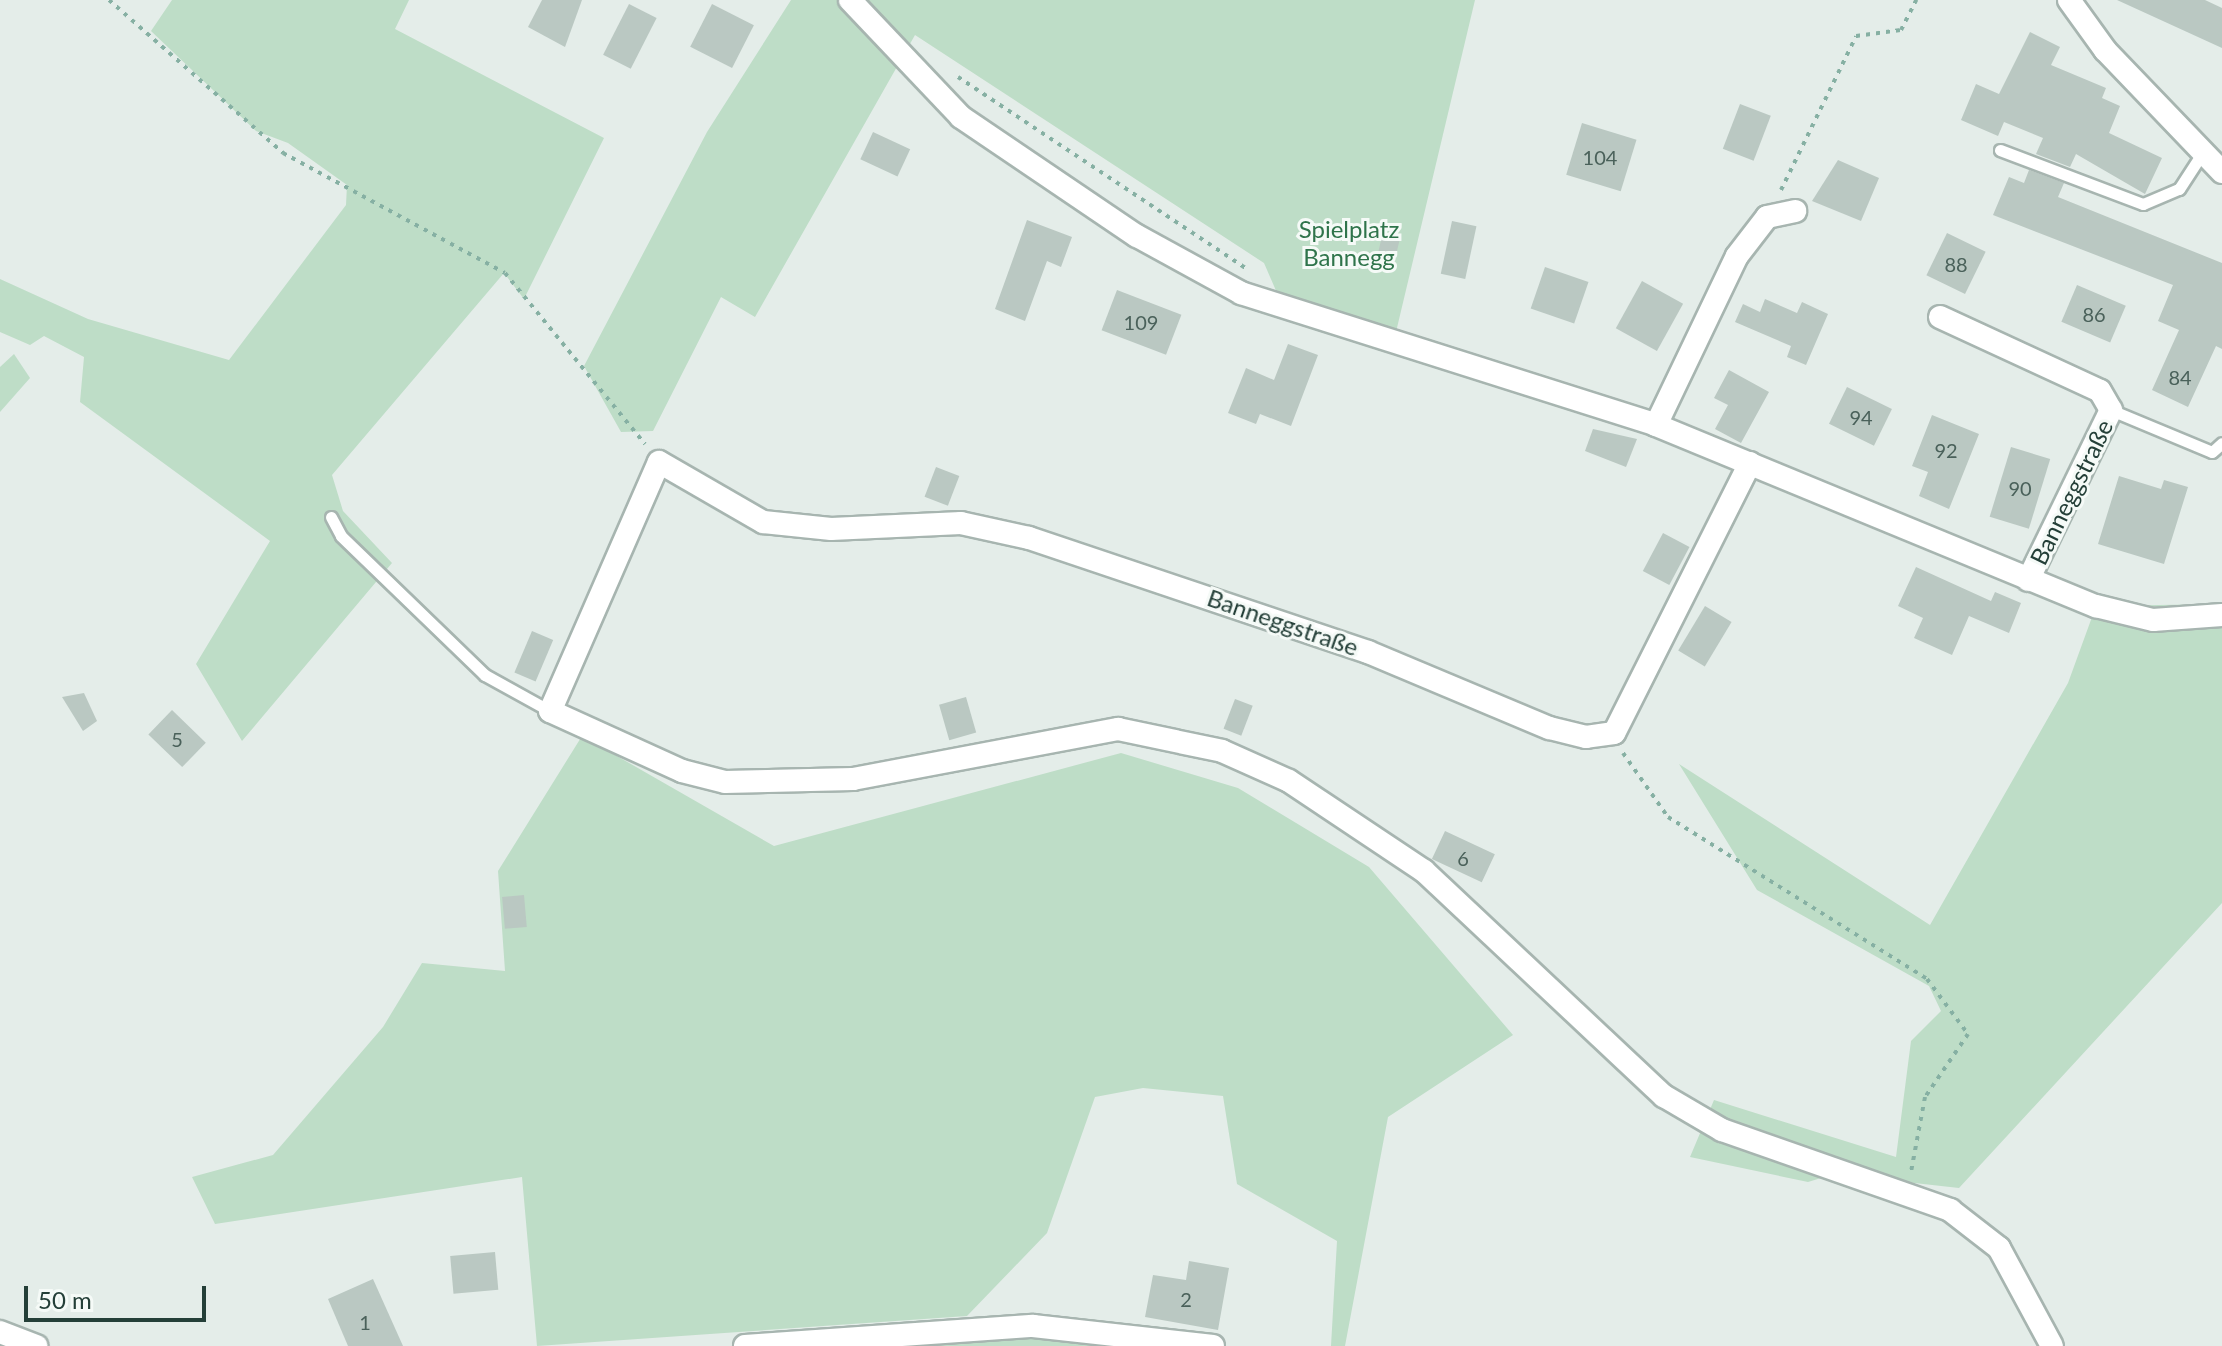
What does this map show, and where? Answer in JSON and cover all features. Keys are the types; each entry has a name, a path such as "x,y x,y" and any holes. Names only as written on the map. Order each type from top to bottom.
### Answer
{"street":[{"name":"Banneggstraße","path":"850,0 961,117 1137,236 1254,298 1656,425 2028,580 2153,620 2222,615"},
{"path":"2069,0 2201,155 2222,172"},
{"path":"1656,425 1737,256 1767,217 1795,211"},
{"name":"Banneggstraße","path":"1940,317 2100,391 2111,410 2028,580"},
{"path":"659,462 550,711 682,771 725,782 853,779 1118,729 1222,751 1289,781 1413,863 1664,1096 1722,1130 1911,1190 1999,1248 2052,1346"},
{"name":"Banneggstraße","path":"659,462 763,522 831,529 961,523 1029,538 1368,652 1549,728 1586,737 1614,733"},
{"path":"1614,733 1750,463"},
{"path":"745,1346 1033,1326 1213,1346"},
{"path":"0,1332 36,1346"}],"lane":[{"path":"2000,150 2143,204 2179,189 2201,155"},
{"path":"2111,410 2212,452 2222,443"},
{"path":"331,517 341,536 485,675 550,711"}],"path":[{"path":"109,0 283,153 505,273 659,462"},
{"path":"1767,217 1856,36 1901,30 1916,0"},
{"path":"945,70 1165,221 1243,264 1254,298"},
{"path":"1614,733 1639,784 1668,817 1927,979 1968,1034 1925,1097 1910,1148 1911,1190"}],"green space":[{"path":"172,0 409,0 395,29 604,138 524,299 504,273 332,475 343,511 392,563 242,741 196,664 270,541 80,402 84,357 44,336 30,345 0,332 0,279 88,319 229,360 346,205 347,185 288,143 256,131 151,31"},
{"name":"Spielplatz Bannegg","path":"791,0 1475,0 1396,332 1277,293 1264,263 915,35 755,317 721,297 653,431 621,432 584,366 707,132"},
{"path":"14,354 30,378 0,412 0,367"},
{"path":"2222,604 2222,903 1959,1188 1834,1174 1808,1182 1690,1157 1714,1100 1896,1157 1911,1041 1941,1011 1929,986 1757,890 1679,764 1930,925 2068,683 2096,606"},
{"path":"582,736 774,846 1121,753 1238,788 1369,867 1513,1035 1388,1117 1345,1346 1331,1346 1337,1241 1237,1184 1223,1096 1143,1088 1095,1097 1047,1233 967,1316 537,1346 522,1177 215,1224 192,1177 273,1155 383,1027 422,963 505,971 498,871"},
{"path":"1023,1336 1118,1346 824,1346"}],"building":[{"path":"542,0 582,0 565,47 528,27"},
{"path":"2117,0 2205,0 2222,8 2222,48"},
{"path":"629,4 657,18 631,69 603,55"},
{"path":"712,4 754,25 732,68 690,47"},
{"path":"2030,32 2060,47 2051,65 2106,88 2102,98 2120,106 2109,133 2162,158 2145,194 2076,154 2070,167 2036,154 2043,138 2004,122 1998,136 1961,120 1976,84 1999,94"},
{"path":"1740,104 1771,116 1754,161 1723,149"},
{"path":"1582,123 1637,140 1621,191 1566,175"},
{"path":"873,132 910,149 897,177 860,159"},
{"path":"1838,160 1879,178 1861,221 1812,201"},
{"path":"2029,170 2064,183 2058,197 2222,263 2222,349 2216,346 2188,407 2152,390 2179,330 2158,321 2173,285 1993,215 2009,177 2024,183"},
{"path":"1027,220 1072,237 1061,267 1047,261 1025,321 995,309"},
{"path":"1452,221 1476,226 1465,279 1441,274"},
{"path":"1947,233 1986,252 1965,294 1926,275"},
{"path":"1382,236 1400,240 1395,261 1377,257"},
{"path":"1545,267 1588,282 1574,324 1531,309"},
{"path":"1642,281 1683,304 1657,351 1616,328"},
{"path":"2077,285 2126,306 2110,343 2061,322"},
{"path":"1117,290 1181,315 1166,355 1102,330"},
{"path":"1765,299 1797,313 1802,302 1828,314 1806,365 1787,357 1791,346 1735,322 1743,304 1760,312"},
{"path":"1288,344 1318,355 1291,426 1260,414 1256,424 1228,413 1246,368 1274,380"},
{"path":"1729,370 1769,392 1741,443 1715,429 1728,405 1714,398"},
{"path":"1847,387 1892,409 1874,446 1829,424"},
{"path":"1932,415 1979,434 1949,509 1919,496 1928,472 1912,466"},
{"path":"1593,429 1637,439 1626,467 1585,451"},
{"path":"2011,447 2050,459 2029,529 1990,517"},
{"path":"936,467 959,476 948,506 925,497"},
{"path":"2119,476 2161,489 2164,480 2188,487 2164,564 2098,544"},
{"path":"1663,533 1689,547 1669,585 1643,571"},
{"path":"1916,567 1991,601 1995,592 2021,603 2009,633 1969,616 1952,655 1914,638 1923,618 1898,606"},
{"path":"1705,606 1732,622 1705,667 1678,651"},
{"path":"532,631 553,640 536,681 514,672"},
{"path":"84,693 97,721 83,731 62,697"},
{"path":"966,697 976,733 949,740 939,705"},
{"path":"1235,699 1253,706 1241,736 1224,729"},
{"path":"172,710 206,743 182,767 148,734"},
{"path":"1445,831 1495,854 1482,882 1432,859"},
{"path":"524,895 527,927 505,929 502,897"},
{"path":"495,1252 498,1290 453,1294 450,1256"},
{"path":"1189,1261 1229,1268 1218,1330 1145,1317 1153,1275 1186,1280"},
{"path":"373,1279 403,1346 348,1346 328,1299"}]}
